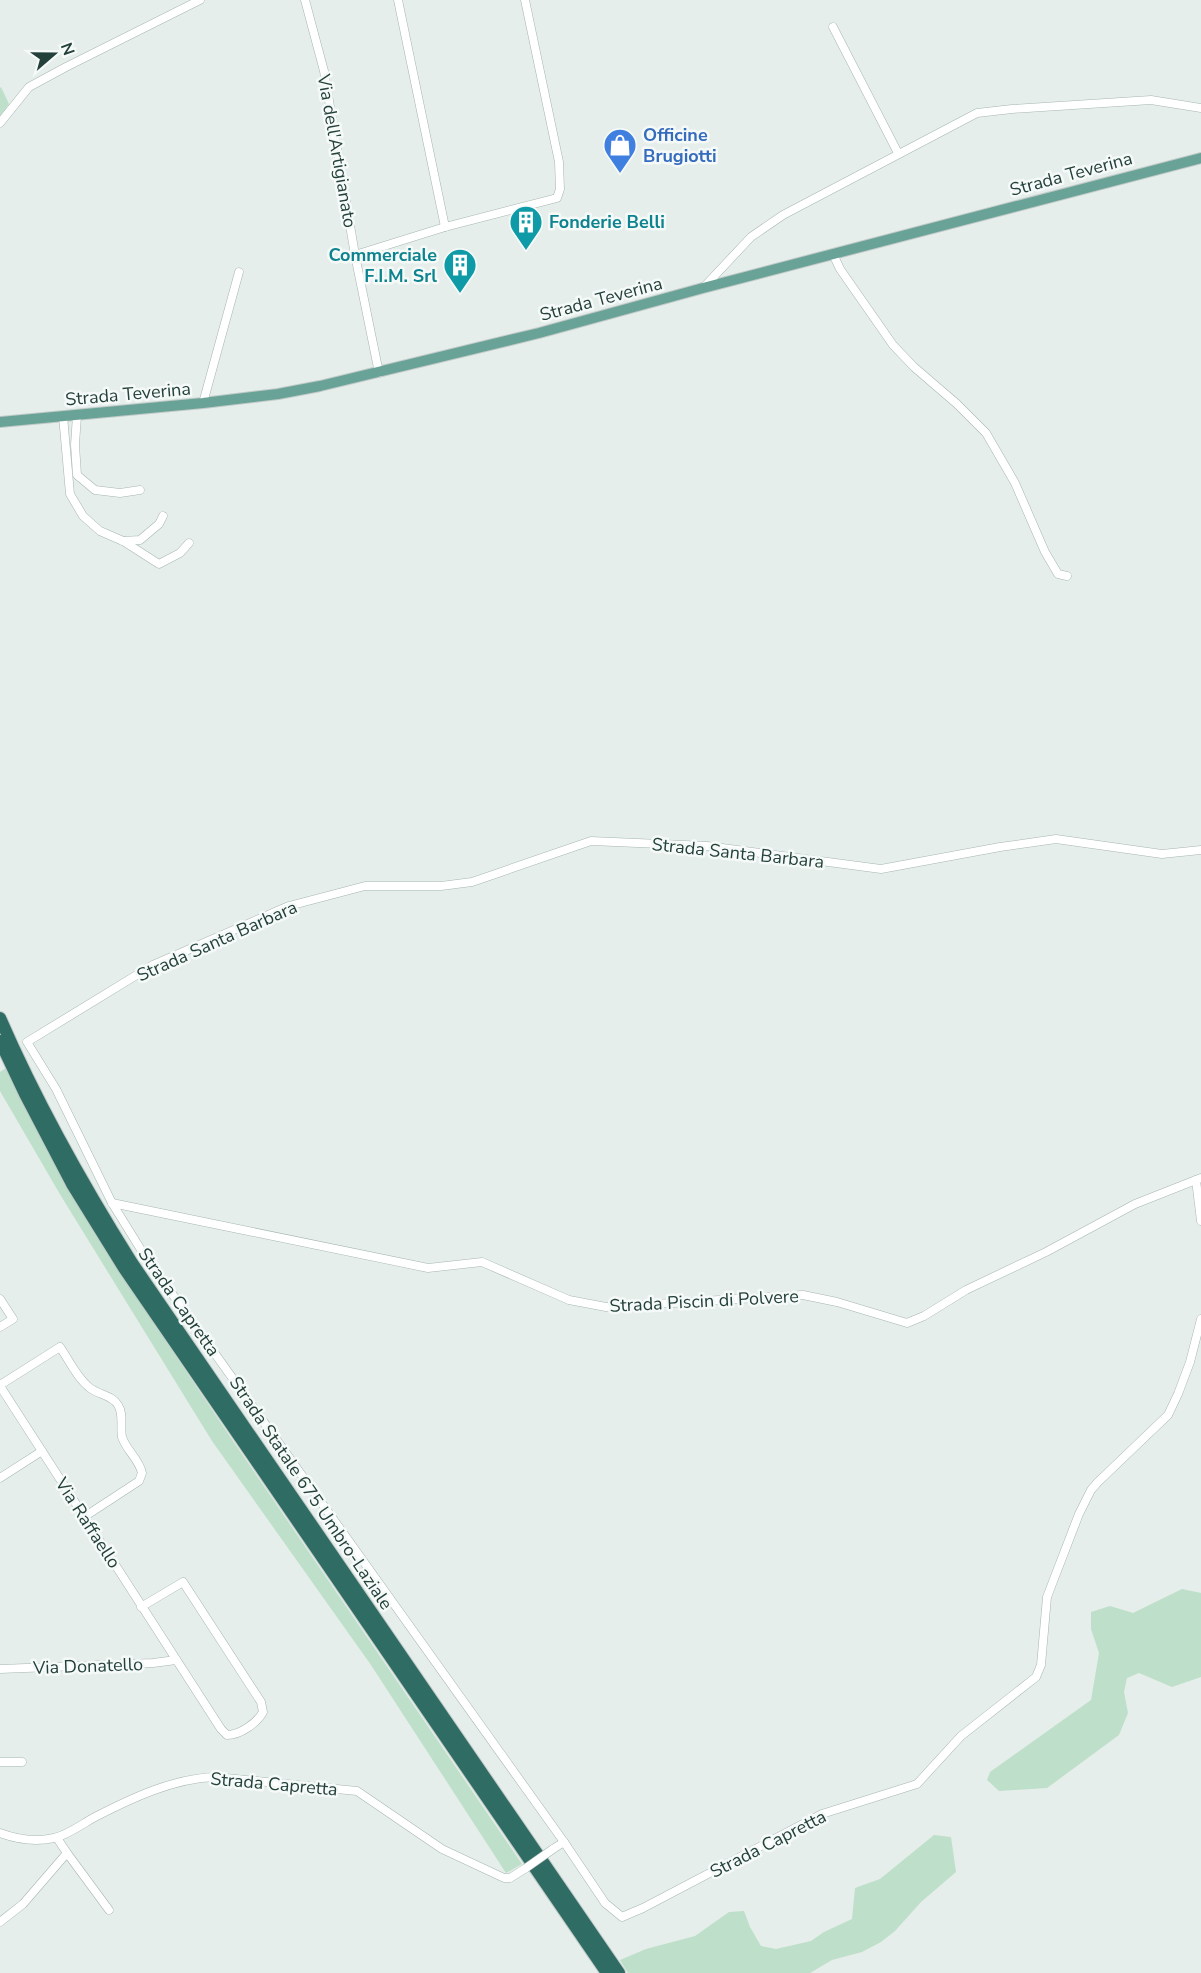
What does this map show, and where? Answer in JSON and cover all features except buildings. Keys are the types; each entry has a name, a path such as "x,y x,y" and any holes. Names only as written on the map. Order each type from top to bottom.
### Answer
{"highway":[{"name":"Strada Statale 675 Umbro-Laziale","path":"0,1018 58,1138 132,1263 619,1973"},
{"name":"Strada Statale 675 Umbro-Laziale","path":"0,1041 72,1184 124,1268 607,1973"}],"main road":[{"name":"Strada Teverina","path":"0,422 203,404 278,394 379,373 1201,158"}],"street":[{"path":"0,123 29,87 200,0"},
{"name":"Via dell'Artigianato","path":"305,0 324,71 355,255 379,373"},
{"path":"398,0 445,227"},
{"path":"355,255 445,227 557,198 560,189 559,162 525,0"},
{"path":"833,27 898,153"},
{"path":"703,288 751,237 775,220 977,113 1151,100 1201,108"},
{"path":"833,254 840,269 893,345 986,433 1015,483 1045,552 1058,574 1067,576"},
{"path":"203,404 239,272"},
{"path":"77,415 75,446 77,475 95,490 120,493 140,490"},
{"path":"63,416 70,494 83,516 100,531 123,541 159,564 180,553 189,543"},
{"path":"123,541 140,540 159,524 163,516"},
{"name":"Strada Santa Barbara","path":"27,1042 153,966 289,906 366,885 441,886 472,882 591,841 707,846 881,869 1000,846 1056,838 1162,854 1201,850"},
{"name":"Strada Capretta","path":"27,1042 56,1089 112,1203 143,1253 564,1842 605,1904 622,1917 822,1814 916,1784 961,1736 1036,1677 1041,1665 1047,1597 1079,1514 1091,1490 1098,1482 1168,1415 1186,1372 1201,1319"},
{"path":"1199,1179 1201,1221"},
{"name":"Strada Piscin di Polvere","path":"112,1203 428,1268 482,1262 569,1300 606,1307 803,1295 837,1302 907,1323 924,1316 966,1290 1046,1252 1135,1204 1199,1179"},
{"path":"0,1299 13,1319 0,1327"},
{"path":"0,1386 60,1347 83,1382 118,1405 122,1421 122,1438 140,1464 142,1473 139,1481 84,1517"},
{"name":"Via Raffaello","path":"0,1386 141,1607 221,1730 227,1735 234,1735 259,1719 263,1712 261,1702 183,1582 141,1607"},
{"path":"0,1478 42,1451"},
{"name":"Via Donatello","path":"0,1669 153,1664 176,1660"},
{"path":"0,1761 22,1762"},
{"name":"Strada Capretta","path":"0,1833 14,1838 46,1840 57,1838 119,1805 175,1783 216,1777 357,1791 442,1849 504,1878 510,1878 564,1842"},
{"path":"57,1838 109,1910"},
{"path":"0,1922 23,1904 67,1853"}],"green space":[{"path":"0,88 9,104 0,116"},
{"path":"6,1068 50,1154 106,1252 522,1864 506,1873 371,1665 212,1441 61,1196 0,1091 0,1072"},
{"path":"1182,1589 1201,1593 1201,1677 1172,1687 1139,1673 1127,1678 1124,1692 1128,1713 1119,1735 1047,1788 999,1791 987,1780 990,1772 1091,1700 1099,1653 1091,1629 1091,1612 1110,1606 1133,1613"},
{"path":"934,1835 951,1837 956,1872 921,1902 895,1931 881,1942 862,1952 832,1960 810,1973 628,1973 620,1960 646,1949 695,1936 729,1912 744,1911 761,1946 776,1949 811,1941 852,1919 855,1888 880,1879"}],"place":[{"name":"Officine Brugiotti","path":"620,174"},
{"name":"Fonderie Belli","path":"526,251"},
{"name":"Commerciale F.I.M. Srl","path":"460,294"}]}
